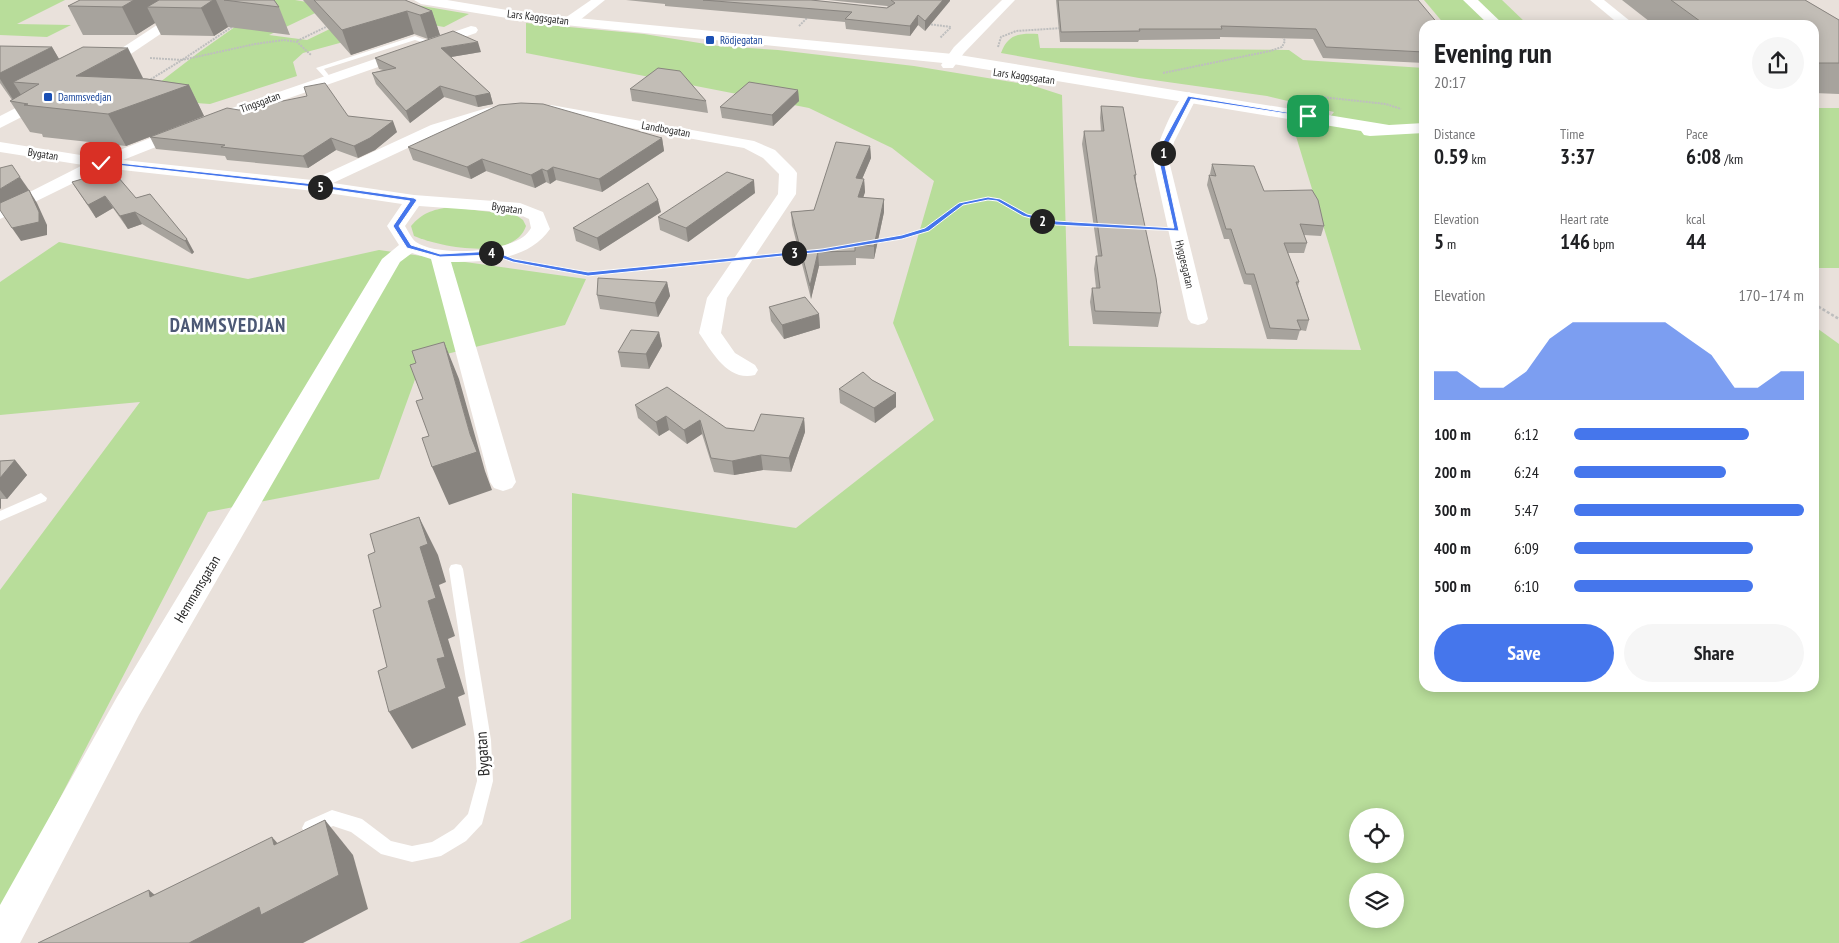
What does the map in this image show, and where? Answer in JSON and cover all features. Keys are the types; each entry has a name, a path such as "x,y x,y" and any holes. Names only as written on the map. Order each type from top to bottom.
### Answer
{"street":[{"path":"86,76 204,0"},
{"name":"Lars Kaggsgatan","path":"420,0 656,31 678,36 950,62 1060,82 1188,101 1316,127 1365,131 1419,128"},
{"path":"570,21 598,0"},
{"path":"950,62 959,50 1009,0"},
{"path":"1470,0 1492,20"},
{"path":"1596,0 1622,20"},
{"name":"Tingsgatan","path":"0,214 101,163 324,73 471,30"},
{"path":"0,123 63,89"},
{"name":"Hyggesgatan","path":"1188,101 1166,142 1161,161 1198,319"},
{"name":"Landbogatan","path":"314,186 459,119 491,111 524,108 547,109 748,144 769,154 788,173 787,194 717,298 710,333 727,358 747,370"},
{"name":"Bygatan","path":"0,147 101,163 314,186 414,200 520,208 537,216 540,229 530,241 506,251 494,253 440,256 409,246"},
{"path":"409,246 396,226 414,200"},
{"name":"Hemmansgatan","path":"0,942 128,706 392,259 409,246"},
{"path":"440,256 503,482"}],"lane":[{"path":"0,516 41,498"},
{"name":"Bygatan","path":"296,835 332,818 356,825 386,848 412,854 435,850 460,835 476,818 485,781 483,740 456,568"}],"path":[{"path":"794,32 814,12"},
{"path":"144,84 238,22"},
{"path":"117,57 182,60 255,44 284,40 297,42 332,24"},
{"path":"922,24 951,27 938,40"},
{"path":"997,50 1001,37 1016,31 1064,28"},
{"path":"1160,73 1270,52 1282,46 1285,41 1282,35"},
{"path":"297,42 324,73"},
{"path":"870,243 927,230 961,204 988,198 998,200 1025,215 1041,220 1099,225"},
{"path":"494,253 513,260 588,274 802,252"},
{"path":"1819,307 1839,320"}],"green space":[{"path":"0,0 65,0 17,24 71,25 47,37 0,35"},
{"path":"273,0 295,0 330,6 269,35 307,40 363,13 413,23 303,53 293,62 297,76 210,104 138,99 198,53"},
{"path":"1424,0 1502,0 1523,20 1441,20"},
{"path":"393,1 469,14 444,27 421,23"},
{"path":"526,23 644,34 718,46 778,50 914,66 1031,85 1062,95 1069,346 1361,350 1295,133 1319,131 1334,112 1267,96 1139,78 1001,53 1011,38 1025,34 1038,34 1040,48 1289,50 1303,60 1419,68 1419,692 1819,692 1819,330 1839,344 1839,943 519,943 571,919 572,493 796,528 934,420 893,323 934,181 892,148 809,108 526,53"},
{"path":"1819,108 1839,108 1839,268 1819,268"},
{"path":"449,207 516,215 523,220 526,226 519,237 507,244 492,248 458,247 414,236 411,226 419,218 432,211"},
{"path":"59,242 248,279 379,250 586,279 565,325 422,360 379,479 208,512 0,914 0,590 140,402 0,415 0,282"}],"building":[{"path":"80,0 134,0 122,7 68,6"},
{"path":"159,0 213,0 201,8 147,7"},
{"path":"224,0 274,0 279,7"},
{"path":"314,0 405,0 432,11 420,15 407,11 342,30"},
{"path":"703,0 811,0 887,8 895,3 891,0 943,0 925,21 918,15 910,26 845,19 852,12"},
{"path":"1058,0 1418,0 1435,20 1419,20 1419,52 1326,47 1316,29 1221,26 1222,29 1139,29 1140,31 1061,32"},
{"path":"1671,0 1805,0 1839,20 1839,63 1819,63 1819,20 1698,20"},
{"path":"453,31 478,42 441,48 490,93 475,96 440,86 406,111 372,73 396,68 375,58"},
{"path":"0,46 52,47 0,73"},
{"path":"83,47 128,48 76,76 147,79 189,85 108,114 24,105 28,104 10,101 39,84 13,82"},
{"path":"658,68 680,71 706,101 630,89"},
{"path":"749,82 798,90 772,115 720,107"},
{"path":"325,83 348,116 393,121 370,138 354,146 331,138 303,156 150,137 227,108 239,110 307,96 304,87"},
{"path":"543,104 662,138 599,179 553,167 547,171 542,169 531,175 482,159 467,167 408,147 499,105"},
{"path":"1101,106 1123,107 1136,175 1134,175 1156,278 1161,313 1095,311 1092,288 1100,288 1096,256 1102,256 1084,131 1104,131"},
{"path":"836,142 870,146 856,178 864,179 858,197 884,199 874,246 855,245 855,251 818,252 810,286 791,212 814,210"},
{"path":"1212,164 1254,166 1264,191 1312,190 1318,200 1324,226 1300,224 1307,243 1284,243 1299,282 1296,282 1309,320 1297,320 1301,330 1270,328 1254,274 1246,274 1231,229 1226,229 1209,175 1216,176"},
{"path":"12,165 20,177 0,189 0,168"},
{"path":"112,170 136,198 150,194 187,239 185,241 135,212 120,216 105,196 88,205 72,182"},
{"path":"727,172 754,180 686,228 658,217"},
{"path":"648,183 658,200 597,238 573,228"},
{"path":"29,190 39,212 39,222 12,228 0,210 0,203"},
{"path":"598,278 667,282 655,303 597,295"},
{"path":"805,297 819,314 782,325 769,307"},
{"path":"631,330 659,332 646,354 618,352"},
{"path":"444,342 470,434 477,452 432,467 422,438 429,436 416,401 423,399 410,365 416,363 412,351"},
{"path":"863,372 872,380 896,393 874,408 839,389"},
{"path":"667,387 726,428 754,431 761,414 804,418 789,458 761,455 732,461 711,458 700,420 684,430 666,416 656,422 635,405"},
{"path":"15,460 0,478 0,461"},
{"path":"419,517 428,544 420,547 436,598 428,601 445,657 437,659 446,688 389,712 378,671 387,667 373,610 381,607 368,555 375,552 370,534"},
{"path":"325,820 339,875 261,915 259,907 189,943 38,943 149,890 150,897 272,837 274,845"}],"place":[{"name":"Rödjegatan","path":"710,40"},
{"name":"Dammsvedjan","path":"48,97"}],"district":[{"name":"DAMMSVEDJAN","path":"228,325"}],"route":[{"path":"101,163 314,186 414,200 396,226 409,246 440,256 475,256 494,253 513,260 588,274 822,250 902,237 927,230 948,216 961,204 988,198 998,200 1025,215 1056,223 1177,230 1161,161 1166,142 1190,97 1308,116"}]}
